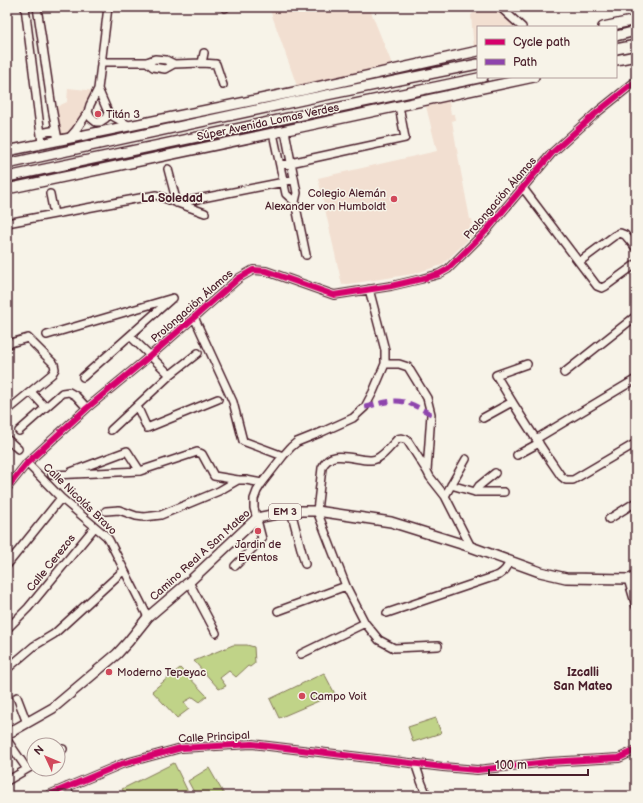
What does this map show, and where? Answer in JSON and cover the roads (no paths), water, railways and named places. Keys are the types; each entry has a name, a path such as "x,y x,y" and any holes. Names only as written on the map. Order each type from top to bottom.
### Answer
{"main road":[{"path":"608,26 636,20"},
{"path":"619,24 636,31"},
{"path":"617,36 636,31"},
{"path":"617,49 636,45"},
{"path":"7,151 290,93 477,51"},
{"path":"617,60 636,56"},
{"name":"Súper Avenida Lomas Verdes","path":"7,164 307,99 477,64"},
{"name":"Súper Avenida Lomas Verdes","path":"7,177 478,78"},
{"name":"Súper Avenida Lomas Verdes","path":"7,188 285,131 529,78"},
{"path":"290,93 307,99"},
{"path":"325,122 348,106"},
{"name":"Camino Real A San Mateo","path":"7,734 53,708 116,654 128,642 148,617 189,582 256,518 291,511 317,511 391,522 470,547 540,572 566,578 632,578"}],"street":[{"path":"25,7 42,144"},
{"path":"37,7 58,140"},
{"path":"69,138 88,112 98,89 108,7"},
{"path":"500,7 521,26"},
{"path":"202,63 204,53"},
{"path":"101,62 147,62 155,59 166,60 174,64 216,64 223,85"},
{"name":"Prolongación Álamos","path":"7,488 27,463 87,408 150,356 239,278 253,270 266,271 334,295 421,279 439,274 448,269 486,231 552,154 595,114 636,81"},
{"path":"98,89 108,112 130,126"},
{"path":"281,165 405,138 399,106"},
{"path":"88,112 91,118 96,122 100,122 106,118 108,112"},
{"path":"40,133 56,130"},
{"path":"285,131 297,193 295,202 306,255"},
{"path":"273,133 286,194 295,202"},
{"path":"168,169 177,203"},
{"path":"177,203 294,179"},
{"path":"523,188 597,286 602,288 636,264"},
{"path":"50,194 54,214"},
{"path":"7,223 156,195 205,213"},
{"path":"579,262 620,233 625,235 636,248"},
{"path":"235,566 262,539 254,508 254,499 262,483 283,456 297,442 353,418 364,407 374,392 385,364 385,350 369,289"},
{"path":"47,335 173,298 83,377"},
{"path":"564,373 636,316"},
{"path":"194,317 233,402 243,441 283,456"},
{"path":"130,336 170,375"},
{"path":"7,344 28,338 54,364 55,369 52,374 7,411"},
{"path":"7,349 16,342"},
{"path":"111,430 170,375 198,353"},
{"path":"385,364 400,364 408,367 428,398 431,414 427,471"},
{"path":"527,364 496,375 537,441 561,476 566,480 574,480 636,443"},
{"path":"517,455 636,379"},
{"path":"31,392 46,407"},
{"path":"19,432 62,393 69,392 76,396 87,408"},
{"path":"137,406 147,428 218,399"},
{"path":"483,418 512,402"},
{"path":"438,646 394,648 379,640 365,623 346,586 317,511 322,468 324,464 338,456 371,460 380,457 398,439 403,438 407,440 430,477 445,496 470,547"},
{"path":"7,439 18,450"},
{"path":"64,475 127,451 140,471"},
{"path":"52,475 140,471 197,452 202,454 214,476 262,483"},
{"path":"445,496 466,459"},
{"name":"Calle Nicolás Bravo","path":"27,463 61,498 109,540 148,617"},
{"path":"475,492 478,486 495,473"},
{"path":"106,511 119,510 144,518 161,515 219,491 238,480"},
{"path":"451,485 475,492 504,492"},
{"path":"7,565 61,498"},
{"path":"609,519 636,502"},
{"path":"291,511 305,564"},
{"name":"Calle Cerezos","path":"7,629 28,608 95,527"},
{"path":"387,613 500,575 508,568 510,561"},
{"path":"7,669 34,646 54,634 124,570"},
{"path":"632,578 636,606"},
{"path":"189,582 216,633"},
{"path":"278,611 346,586"},
{"path":"301,654 365,623"},
{"path":"17,697 27,723"},
{"path":"7,740 26,768"},
{"name":"Calle Principal","path":"46,796 122,764 181,748 252,744 477,770 548,762 619,758 636,750"},
{"path":"415,763 427,796"},
{"path":"7,781 26,770"},
{"path":"67,787 70,796"}],"place":[{"name":"Titán 3","path":"98,114"},
{"name":"Colegio Alemán Alexander von Humboldt","path":"394,199"},
{"name":"Jardin de Eventos","path":"258,531"},
{"name":"Moderno Tepeyac","path":"109,672"},
{"name":"Campo Voit","path":"302,696"}],"district":[{"name":"La Soledad","path":"172,198"},
{"name":"Izcalli San Mateo","path":"583,679"}]}
